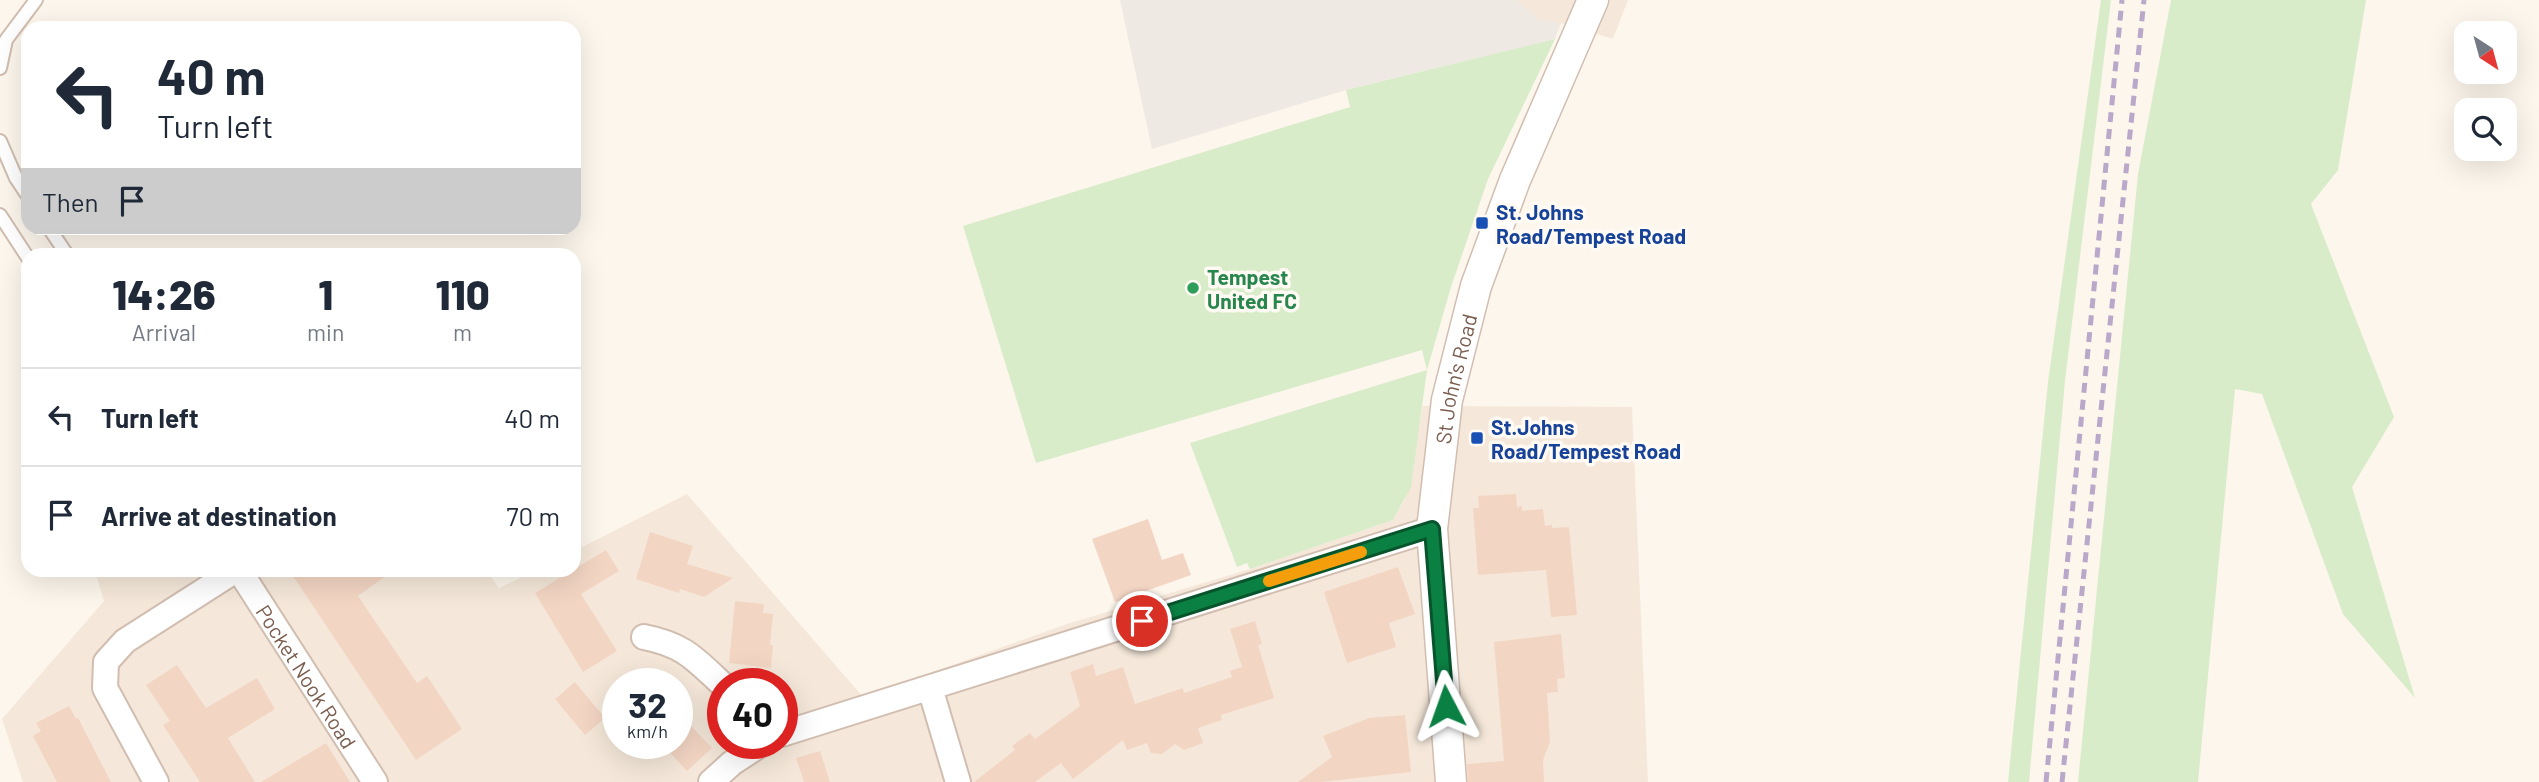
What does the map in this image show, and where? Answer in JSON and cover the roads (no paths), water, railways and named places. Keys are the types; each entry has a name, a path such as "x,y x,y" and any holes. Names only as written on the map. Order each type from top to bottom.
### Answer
{"street":[{"name":"St John's Road","path":"1451,782 1432,529 1447,400 1476,286 1514,180 1593,0"},
{"path":"798,729 1432,529"},
{"path":"156,782 105,688 106,662 125,641 226,577"},
{"name":"Pocket Nook Road","path":"242,577 375,782"},
{"path":"644,637 670,642 690,654 707,670"},
{"path":"930,688 958,782"},
{"path":"711,782 739,759"}],"lane":[{"path":"0,68 6,40 36,0"},
{"path":"0,141 21,186"},
{"path":"0,215 21,248"}],"railway":[{"path":"2046,782 2122,0"},
{"path":"2062,782 2144,0"}],"place":[{"name":"St. Johns Road/Tempest Road","path":"1482,223"},
{"name":"Tempest United FC","path":"1193,288"},
{"name":"St.Johns Road/Tempest Road","path":"1477,438"}]}
